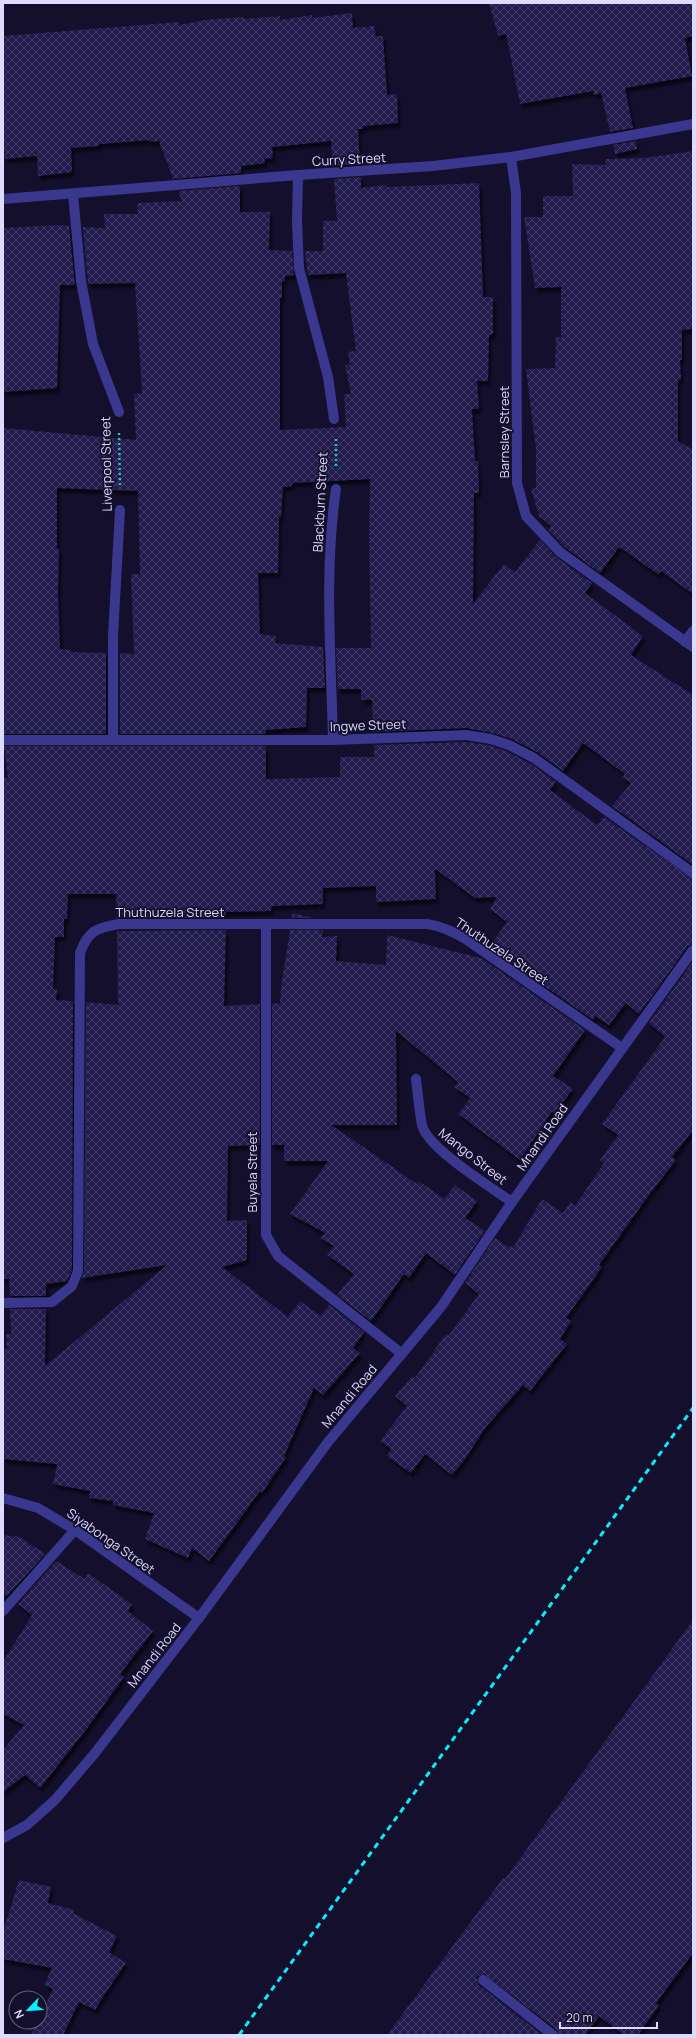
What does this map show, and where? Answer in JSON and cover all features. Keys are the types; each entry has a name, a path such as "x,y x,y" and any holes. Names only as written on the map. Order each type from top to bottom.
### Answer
{"street":[{"name":"Curry Street","path":"3,199 298,175 433,166 510,157 693,124"},
{"name":"Barnsley Street","path":"510,157 516,193 517,483 526,516 560,552 689,644"},
{"path":"298,175 297,221 299,268 328,377 334,419"},
{"name":"Liverpool Street","path":"73,194 81,281 93,344 119,412"},
{"name":"Blackburn Street","path":"332,740 330,565 331,526 336,489"},
{"name":"Liverpool Street","path":"113,740 113,636 120,510"},
{"path":"689,644 693,631"},
{"name":"Ingwe Street","path":"3,740 332,740 466,735 491,739 509,745 534,758 693,873"},
{"name":"Thuthuzela Street","path":"3,1303 52,1302 72,1286 78,1271 80,953 85,939 91,932 102,927 119,924 427,924 448,929 464,938 622,1048"},
{"name":"Buyela Street","path":"266,925 266,1234 271,1246 278,1256 402,1354"},
{"name":"Mnandi Road","path":"3,1838 27,1824 55,1800 95,1753 199,1618 328,1442 441,1307 512,1202 693,950"},
{"name":"Mango Street","path":"416,1079 422,1125 426,1134 435,1145 447,1155 512,1202"},
{"name":"Siyabonga Street","path":"3,1498 38,1508 75,1530 199,1618"},
{"path":"3,1611 75,1530"},
{"path":"483,1980 553,2035"}],"path":[{"name":"Liverpool Street","path":"119,412 120,510"},
{"name":"Blackburn Street","path":"334,419 337,456 336,489"}],"building":[{"path":"489,3 693,3 693,36 685,38 692,76 625,88 633,128 610,132 601,93 594,95 593,91 520,104 506,34 498,36"},
{"path":"352,13 353,28 374,26 376,36 383,36 387,95 397,94 398,123 363,126 363,129 358,129 360,164 333,166 331,141 272,147 273,158 264,159 265,163 241,166 241,173 173,179 159,141 150,142 150,140 99,144 99,146 71,148 72,172 38,176 37,156 5,159 3,128 3,36 179,22 179,25 205,20 243,17 244,19 280,16 280,20 312,15 312,18"},
{"path":"636,141 637,149 615,154 613,145"},
{"path":"693,151 693,329 682,330 682,360 680,360 681,380 678,380 678,441 693,450 693,594 661,571 658,574 619,547 600,573 564,547 548,530 551,526 539,516 531,489 536,488 536,449 526,369 555,368 556,337 561,337 561,287 535,288 524,217 543,217 543,196 573,196 572,164 605,165 606,159 644,158"},
{"path":"361,177 361,188 386,185 386,187 479,183 483,297 493,297 493,334 489,335 488,381 477,381 479,409 472,409 475,461 478,461 479,493 474,493 473,604 504,564 515,572 540,540 556,557 592,583 585,593 643,636 631,655 693,695 693,865 612,806 631,783 623,777 625,774 583,743 563,771 537,752 512,739 492,733 466,728 373,732 372,700 361,700 361,689 338,689 336,648 371,648 369,536 370,479 292,483 292,486 283,487 281,517 279,517 278,573 258,573 260,634 276,636 275,643 323,647 325,688 307,688 306,727 266,730 266,734 120,734 120,653 134,654 131,574 140,574 138,491 57,488 60,649 71,650 71,652 106,653 106,734 3,734 3,428 136,440 134,394 142,393 135,283 88,284 83,227 105,228 104,214 138,214 137,203 182,201 178,191 240,186 240,212 270,212 269,250 292,251 294,275 285,276 285,282 282,281 282,298 280,298 280,430 346,427 344,394 351,394 345,365 350,365 348,352 356,351 346,273 308,275 305,251 323,251 323,221 337,221 334,179"},
{"path":"58,225 69,226 75,285 60,285 57,388 3,392 3,228"},
{"path":"466,742 489,745 506,751 531,764 556,782 550,790 597,825 604,817 693,879 693,944 688,946 639,1014 626,1003 609,1025 595,1016 593,1020 489,947 507,922 490,909 497,897 475,898 435,869 436,899 376,902 376,886 323,888 323,904 272,906 271,911 226,912 226,918 117,918 116,894 68,894 67,919 64,919 64,937 55,937 53,989 57,989 56,1000 73,1001 72,1270 67,1281 46,1284 46,1296 10,1296 9,1279 3,1279 3,778 8,778 4,746 266,746 266,779 340,777 340,757 374,757 374,745"},
{"path":"292,913 313,918 292,918"},
{"path":"226,930 224,1006 260,1004 260,1145 228,1146 227,1221 247,1220 247,1260 222,1267 288,1317 300,1301 321,1316 329,1305 364,1332 353,1348 360,1353 323,1395 314,1388 284,1456 286,1457 262,1493 260,1491 209,1561 192,1548 188,1558 145,1539 154,1513 113,1505 113,1501 89,1498 90,1491 53,1484 57,1464 3,1459 3,1349 7,1349 6,1334 11,1334 10,1309 46,1309 45,1366 167,1265 82,1278 84,1271 86,1002 118,1005 117,931"},
{"path":"290,930 323,930 322,937 337,936 336,961 386,965 387,935 481,958 585,1030 553,1076 573,1089 554,1113 552,1111 520,1160 458,1114 470,1098 454,1087 458,1082 396,1031 397,1125 331,1125 397,1170 397,1173 398,1171 417,1184 419,1181 444,1199 455,1185 477,1201 465,1218 485,1231 455,1275 426,1253 409,1278 404,1274 371,1321 337,1295 354,1274 327,1255 334,1246 320,1238 325,1233 290,1214 328,1161 284,1161 284,1145 272,1145 272,1004 280,1003"},
{"path":"693,961 693,1130 672,1157 676,1160 651,1192 599,1265 602,1267 566,1318 571,1321 560,1339 567,1344 530,1391 523,1385 485,1428 465,1459 452,1475 425,1454 411,1473 387,1456 391,1449 380,1441 407,1406 395,1396 412,1376 415,1378 446,1334 448,1336 479,1294 465,1283 495,1238 508,1247 510,1246 513,1248 542,1199 563,1213 570,1202 575,1206 604,1163 600,1160 618,1135 602,1124 665,1037 649,1023"},
{"path":"3,1535 20,1537 45,1554 7,1596 3,1593"},
{"path":"56,1561 85,1579 88,1573 132,1604 128,1611 153,1631 120,1674 124,1677 88,1727 40,1788 25,1775 3,1792 3,1750 24,1725 3,1714 3,1662 32,1615 18,1604"},
{"path":"693,1620 693,1953 656,2003 659,2005 638,2035 624,2035 599,2016 585,2035 559,2035 557,2030 484,1974 478,1976 477,1979 479,1985 542,2035 387,2035 503,1878 505,1879"},
{"path":"19,1880 51,1887 48,1903 74,1910 73,1913 117,1936 109,1952 126,1963 95,2010 79,2002 63,2035 31,2035 34,2030 48,2030 48,2000 53,1989 44,1985 52,1968 3,1959 3,1932"}],"railway":[{"path":"239,2035 693,1408"}]}
